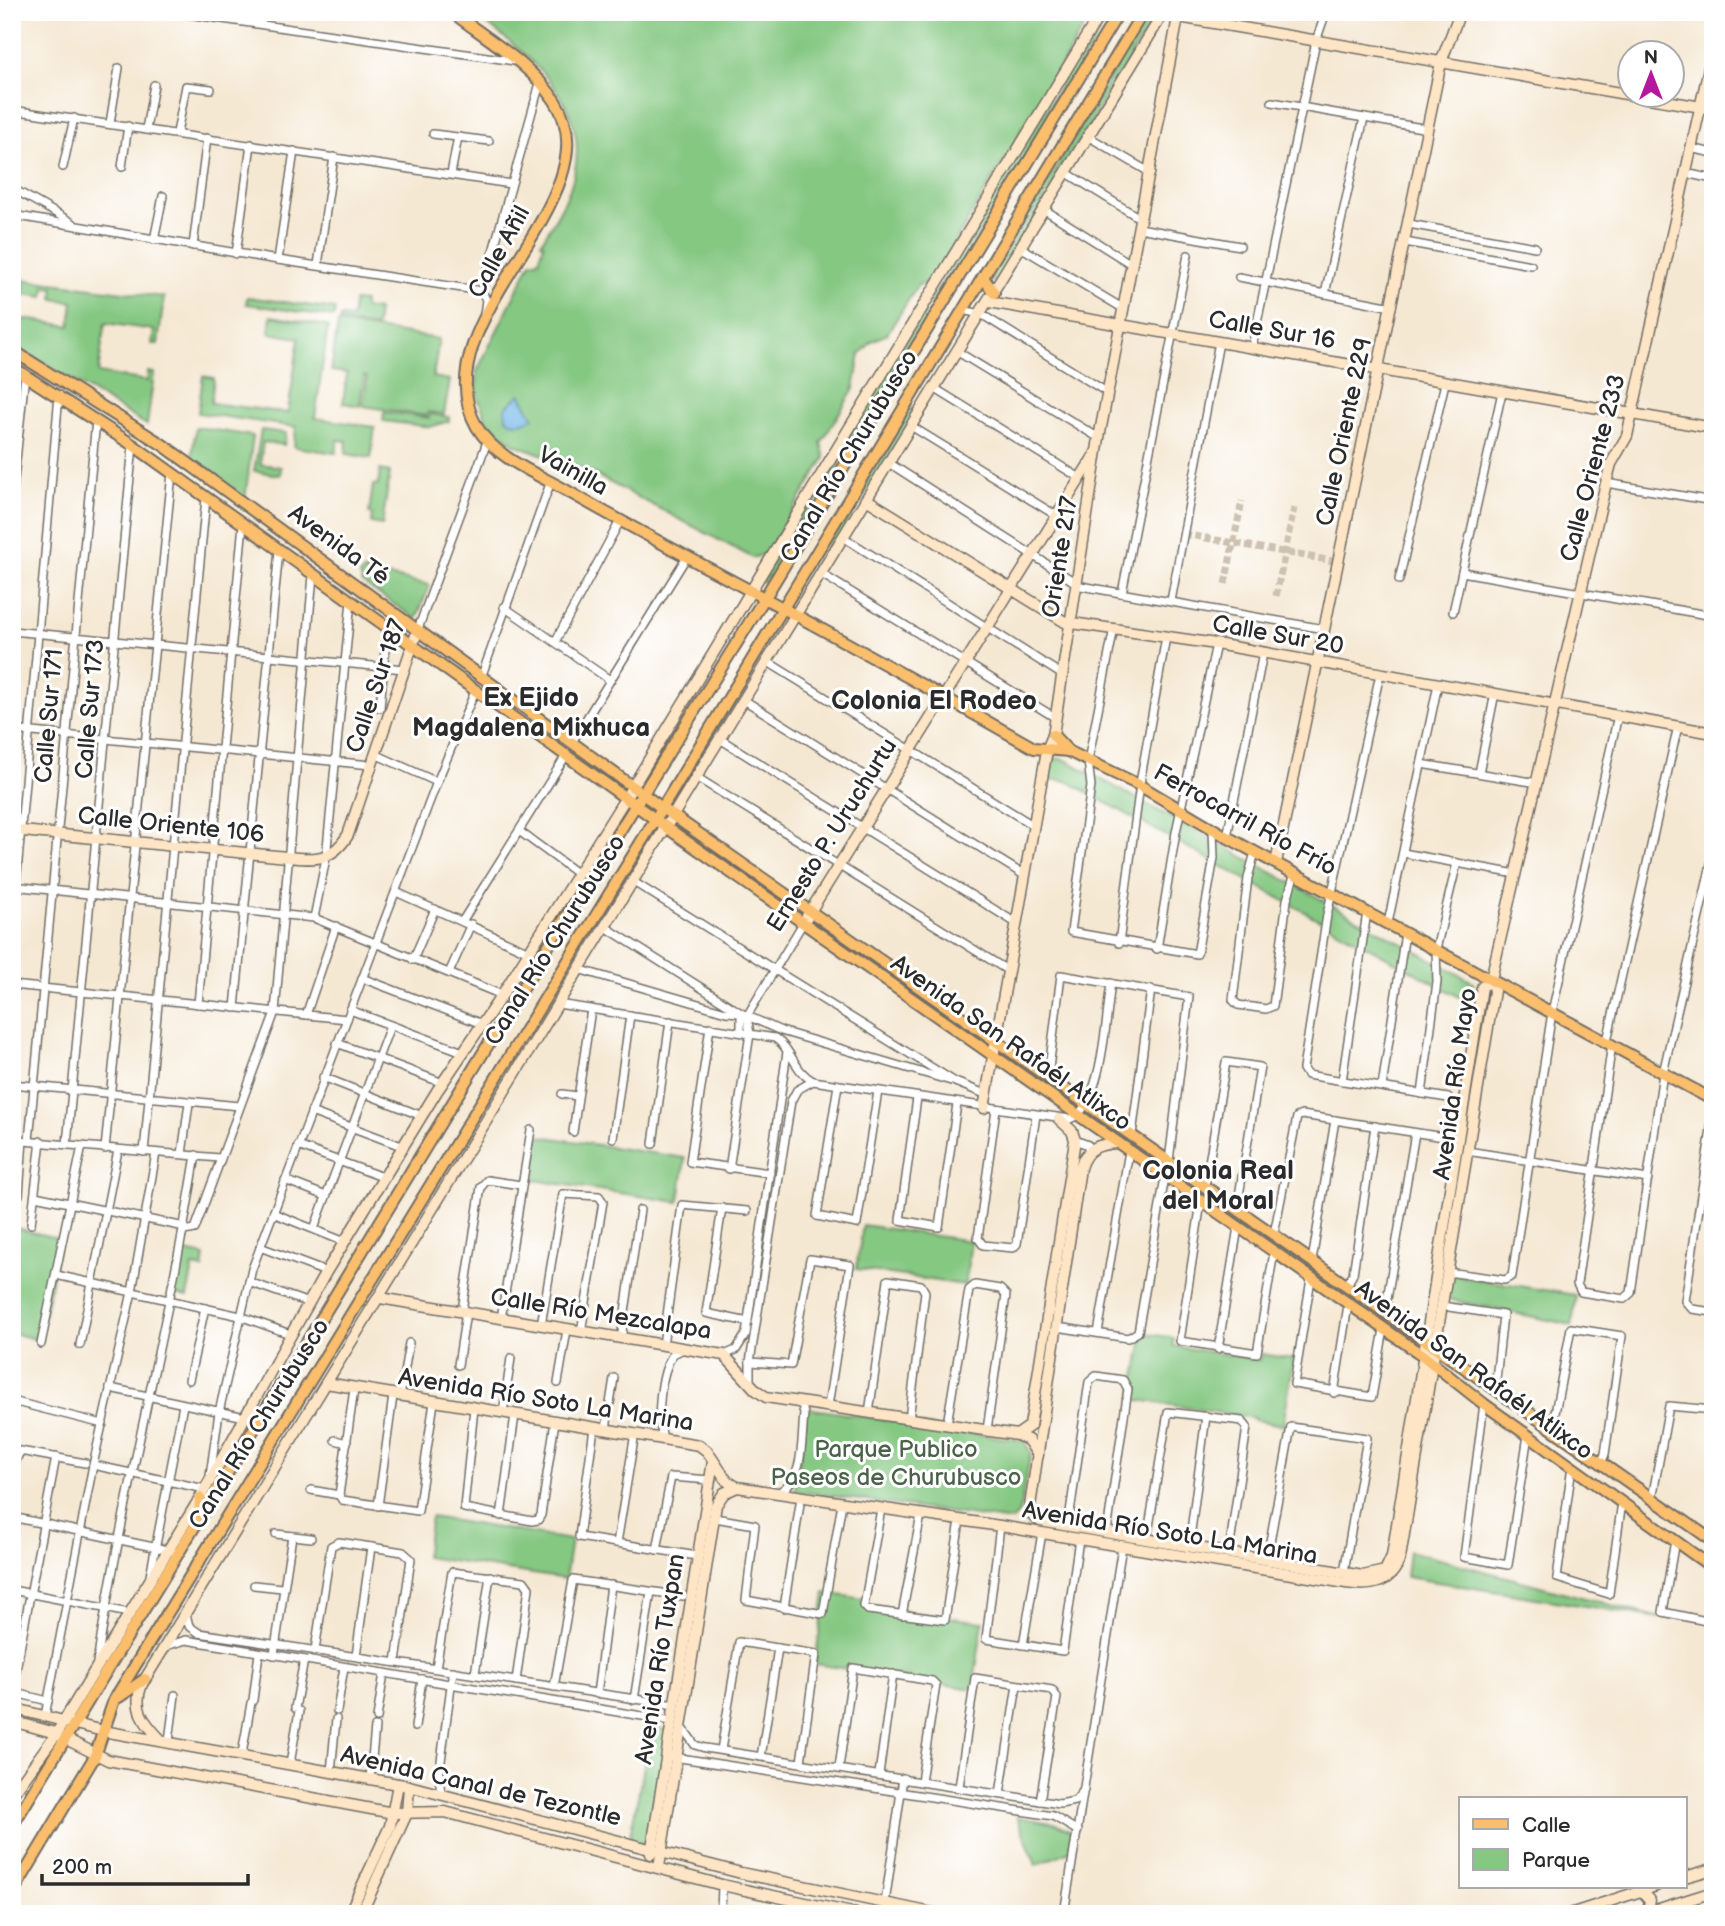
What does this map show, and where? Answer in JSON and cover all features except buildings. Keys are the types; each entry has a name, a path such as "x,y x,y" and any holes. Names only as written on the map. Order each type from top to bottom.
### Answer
{"main road":[{"name":"Calle Añil","path":"452,12 540,83 557,104 564,124 565,166 548,206 482,326"},
{"name":"Canal Río Churubusco","path":"12,1826 61,1737 76,1724 181,1554 1119,12"},
{"name":"Canal Río Churubusco","path":"12,1894 95,1756 114,1700 655,819 788,615 962,310 1143,12"},
{"path":"983,277 992,297"},
{"path":"482,326 469,355 465,385 470,413 486,442"},
{"name":"Avenida Té","path":"12,350 163,445 633,786"},
{"name":"Avenida Té","path":"12,367 60,395 133,445 625,798"},
{"name":"Vainilla","path":"486,442 620,521 751,591"},
{"name":"Ferrocarril Río Frío","path":"751,591 788,615 1034,748 1068,751 1139,785 1227,837 1713,1100"},
{"path":"1053,735 1068,751"},
{"name":"Avenida San Rafaél Atlixco","path":"633,786 1713,1543"},
{"name":"Avenida San Rafaél Atlixco","path":"625,798 1422,1355 1484,1404 1711,1567"},
{"path":"199,1522 205,1489"},
{"path":"114,1700 145,1679"}],"street":[{"path":"173,12 516,61"},
{"name":"Canal Río Churubusco","path":"12,1795 18,1780 61,1737 64,1721 205,1489 290,1334 345,1242 422,1116 502,995 633,786 1101,12"},
{"path":"1252,347 1316,41 1326,12"},
{"name":"Calle Oriente 229","path":"1276,863 1441,62 1460,12"},
{"path":"1163,14 1713,110"},
{"name":"Canal Río Churubusco","path":"145,1679 768,662 788,615 843,537 1163,14"},
{"name":"Oriente 217","path":"984,1108 1047,750 1056,718 1099,438 1179,15"},
{"name":"Calle Oriente 233","path":"1491,979 1606,483 1611,464 1628,436 1713,50"},
{"path":"110,123 119,68"},
{"name":"Calle Añil","path":"482,326 486,300 482,290 540,83"},
{"path":"146,129 154,85"},
{"path":"177,133 186,86 211,89"},
{"path":"1272,102 1428,129"},
{"path":"12,110 511,184"},
{"path":"63,167 74,118"},
{"path":"1325,294 1363,118"},
{"path":"122,167 128,126"},
{"path":"433,134 489,141"},
{"path":"452,174 458,137"},
{"path":"1089,137 1151,173"},
{"path":"193,246 207,138"},
{"path":"236,254 251,144"},
{"path":"1690,148 1713,153"},
{"path":"278,260 294,151"},
{"path":"318,265 334,157"},
{"path":"1067,173 1140,224 1240,246"},
{"path":"1685,173 1713,179"},
{"path":"12,188 80,226"},
{"path":"154,240 163,196"},
{"path":"1045,210 1131,264"},
{"path":"12,215 236,254 482,290"},
{"path":"1409,223 1535,247"},
{"path":"1405,242 1531,265"},
{"path":"1022,248 1124,309"},
{"path":"1122,593 1188,255"},
{"path":"1239,277 1392,307"},
{"name":"Calle Sur 16","path":"992,297 1121,326 1713,428"},
{"path":"962,310 981,314 1108,393"},
{"path":"1171,601 1219,342"},
{"path":"958,352 1099,438"},
{"path":"12,499 25,374"},
{"path":"1399,580 1445,383"},
{"path":"934,388 1080,478"},
{"path":"1453,612 1503,392"},
{"path":"12,930 16,831 38,634 60,395"},
{"name":"Calle Sur 171","path":"19,1195 34,1087 54,890 96,420"},
{"path":"911,426 1057,516"},
{"name":"Calle Sur 187","path":"326,858 340,847 348,835 418,629 486,442"},
{"name":"Calle Sur 173","path":"67,1144 133,445"},
{"name":"Ernesto P. Uruchurtu","path":"744,1015 1098,450"},
{"path":"889,463 1034,553 1081,586 1324,629"},
{"path":"105,1149 172,473"},
{"path":"482,675 551,481"},
{"path":"1606,483 1713,501"},
{"path":"144,1152 194,649 206,498"},
{"name":"Calle Sur 20","path":"866,499 1070,624 1216,644 1713,733"},
{"path":"555,642 620,521"},
{"path":"198,1004 243,524"},
{"path":"843,537 1061,674"},
{"path":"235,1008 279,550"},
{"path":"572,742 686,558"},
{"path":"1462,572 1713,616"},
{"path":"820,573 1056,718"},
{"path":"34,1196 146,1218 184,1229 195,1229 275,1012 313,575"},
{"path":"314,918 326,858 351,601"},
{"path":"504,607 610,680"},
{"name":"Calle Sur 187","path":"380,708 387,627"},
{"path":"1114,628 1088,761 1091,786 1070,932 1119,943 1197,954 1214,858 1213,829"},
{"path":"12,631 404,669"},
{"path":"1119,943 1139,785 1166,637"},
{"path":"1157,949 1181,811 1216,644"},
{"path":"1227,837 1264,653"},
{"path":"768,662 1034,826"},
{"path":"1380,674 1332,892 1303,1069 1307,1075 1448,1098"},
{"path":"1388,923 1438,684"},
{"path":"12,1471 18,1454 25,1451 205,1489 240,1317 260,1247 437,782 476,689"},
{"path":"1479,773 1495,693"},
{"path":"744,700 1024,875"},
{"path":"1447,1272 1510,1280 1531,1160 1552,1012 1618,715"},
{"path":"1678,726 1610,1043 1577,1289 1624,1299 1631,1293 1663,1073 1713,856"},
{"path":"12,730 371,765"},
{"path":"720,739 1016,923"},
{"path":"375,754 437,782"},
{"path":"463,920 567,754"},
{"path":"1421,764 1538,783"},
{"path":"696,777 1007,970"},
{"name":"Calle Oriente 106","path":"16,831 287,858 326,858"},
{"path":"519,831 578,874"},
{"path":"1255,852 1248,878 1233,1000 1238,1005 1266,1009 1273,1006 1287,900 1295,872"},
{"path":"1403,853 1516,874"},
{"path":"1422,1094 1437,982 1436,949 1457,863"},
{"path":"632,880 955,1082"},
{"path":"14,886 314,918 502,995"},
{"path":"396,892 529,952"},
{"path":"413,960 435,909"},
{"path":"1342,1081 1367,912"},
{"path":"449,973 471,925"},
{"path":"306,1015 336,926"},
{"path":"604,926 744,1015 794,1035 955,1082 985,1094"},
{"path":"1382,1087 1405,933"},
{"path":"578,969 744,1015"},
{"path":"1048,1076 1061,975 1189,997 1169,1161"},
{"path":"362,978 482,1024"},
{"name":"Avenida Río Mayo","path":"1491,979 1494,991 1401,1558 1392,1575 1378,1583 1363,1580 1379,1574 1389,1565 1482,987 1491,979"},
{"path":"558,1004 775,1038 788,1051 803,1075 813,1081 1059,1119 1079,1116 1094,1092 1111,983"},
{"path":"12,985 347,1019"},
{"path":"1132,1135 1151,989"},
{"path":"573,1132 591,1009"},
{"path":"350,1010 463,1052"},
{"path":"612,1138 630,1015"},
{"path":"741,1032 744,1015"},
{"path":"729,1169 750,1034 744,1015"},
{"path":"653,1144 670,1021"},
{"path":"314,1229 390,1026"},
{"path":"710,1027 689,1157 694,1164 770,1173"},
{"path":"337,1043 443,1083"},
{"path":"724,1355 742,1344 748,1322 788,1051"},
{"path":"1205,1186 1226,1062 1260,1067 1237,1208"},
{"path":"323,1077 422,1116"},
{"path":"750,1383 750,1362 792,1101 797,1090 813,1081"},
{"path":"12,1084 239,1106"},
{"path":"838,1085 817,1216 857,1224 878,1091"},
{"path":"562,1094 577,1097"},
{"path":"917,1098 900,1220 939,1227 957,1104"},
{"path":"182,1154 189,1102"},
{"path":"996,1110 978,1238 982,1245 1013,1248 1017,1244 1036,1115"},
{"path":"311,1112 404,1147"},
{"path":"1274,1234 1297,1117 1302,1115 1450,1138"},
{"path":"1713,1116 1685,1301 1692,1309 1713,1312"},
{"path":"1017,1435 1030,1426 1075,1140 1072,1131 1059,1119"},
{"path":"1312,1261 1335,1120"},
{"path":"1347,1285 1353,1274 1375,1126"},
{"path":"501,1319 531,1130"},
{"path":"1385,1311 1415,1133"},
{"path":"12,1139 219,1158"},
{"path":"1012,1528 1029,1513 1080,1168 1088,1151 1088,1145 1075,1140"},
{"path":"31,1224 41,1141"},
{"path":"1088,1151 1104,1144 1118,1143"},
{"path":"41,1344 82,1146"},
{"path":"298,1146 384,1178"},
{"path":"80,1345 118,1150"},
{"path":"1098,1333 1129,1151"},
{"path":"1467,1151 1648,1179"},
{"path":"45,1716 80,1531 89,1464 103,1424 132,1292 156,1153"},
{"path":"97,1664 130,1473 150,1397 196,1155"},
{"path":"1057,1327 1128,1338 1138,1332 1165,1177"},
{"path":"285,1180 326,1196"},
{"path":"458,1365 481,1187 487,1180 521,1185"},
{"path":"541,1325 563,1194 599,1196 603,1202 581,1332"},
{"path":"1201,1202 1179,1338 1183,1343 1256,1353 1274,1252"},
{"path":"663,1345 680,1210 687,1203 747,1210"},
{"path":"722,1208 706,1313 748,1322"},
{"path":"621,1339 640,1210"},
{"path":"273,1213 345,1242"},
{"path":"1218,1349 1238,1227"},
{"path":"260,1247 327,1272"},
{"path":"750,1362 791,1365 810,1259 850,1265 828,1406"},
{"path":"56,1275 205,1308 290,1334"},
{"path":"1311,1279 1294,1384 1334,1393 1369,1397 1374,1394 1384,1329"},
{"path":"869,1413 888,1280 921,1284 925,1292 909,1419"},
{"path":"249,1282 309,1303"},
{"path":"947,1424 969,1290 975,1285 1000,1289 1006,1295 987,1430"},
{"name":"Calle Río Mezcalapa","path":"380,1298 724,1355 766,1397 1017,1435"},
{"path":"1334,1393 1348,1305"},
{"path":"1442,1306 1499,1313 1504,1320 1495,1389"},
{"path":"190,1380 205,1308"},
{"path":"1552,1429 1571,1328 1622,1336 1605,1454 1601,1464"},
{"path":"558,1383 567,1330"},
{"path":"378,1506 409,1343"},
{"path":"663,1438 660,1415 666,1372 673,1354 684,1348"},
{"path":"503,1413 511,1358"},
{"path":"1068,1526 1089,1382 1096,1376 1123,1380 1128,1389 1107,1532"},
{"path":"606,1429 614,1378"},
{"name":"Avenida Río Soto La Marina","path":"326,1383 354,1390 699,1445 727,1481 737,1487 1363,1580"},
{"path":"110,1388 245,1417"},
{"path":"354,1390 339,1495 342,1500 378,1506 412,1511 420,1507 434,1402"},
{"path":"12,1401 103,1424"},
{"path":"775,1494 791,1486 797,1475 804,1414 802,1405 792,1401"},
{"path":"1484,1404 1464,1557 1508,1565 1528,1435"},
{"path":"150,1576 153,1547 183,1405"},
{"path":"1651,1500 1669,1406 1713,1410"},
{"path":"474,1408 462,1504 468,1510 532,1521 541,1515 555,1421"},
{"path":"1147,1539 1165,1416 1172,1410 1242,1421 1247,1427 1229,1552"},
{"path":"501,1516 516,1415"},
{"path":"1189,1546 1206,1416"},
{"path":"1267,1558 1289,1429 1294,1427 1367,1438 1344,1572"},
{"path":"594,1428 579,1536 698,1556"},
{"path":"617,1543 635,1433"},
{"path":"1017,1435 1028,1440 1038,1455"},
{"path":"335,1440 347,1443"},
{"path":"48,1701 12,1692 56,1457"},
{"name":"Avenida Río Tuxpan","path":"677,1724 675,1706 686,1670 698,1556 713,1461"},
{"path":"1572,1466 1557,1578 1609,1594 1622,1502"},
{"path":"657,1550 671,1477 710,1480"},
{"name":"Avenida Río Tuxpan","path":"659,1867 657,1851 677,1724 719,1498 737,1487"},
{"path":"311,1490 339,1495"},
{"path":"784,1608 801,1497"},
{"path":"715,1518 755,1525 746,1600 823,1614 842,1503"},
{"path":"881,1509 865,1608 902,1615 945,1620 960,1520"},
{"name":"Avenida Río Soto La Marina","path":"1029,1513 1040,1521 1344,1572 1363,1580"},
{"path":"902,1615 921,1515"},
{"path":"12,1517 181,1554"},
{"path":"1000,1526 986,1639 1063,1651 1079,1539"},
{"path":"1023,1645 1042,1533"},
{"path":"276,1534 311,1538"},
{"path":"274,1656 282,1588 292,1536"},
{"path":"1675,1541 1663,1612 1712,1618"},
{"path":"315,1650 331,1546 340,1542 403,1552 411,1559 397,1662"},
{"path":"1711,1567 1713,1543"},
{"path":"1064,1914 1122,1546"},
{"path":"356,1656 371,1547"},
{"path":"436,1668 450,1575 456,1571 490,1576 528,1583 516,1681"},
{"path":"475,1674 490,1576"},
{"path":"554,1687 573,1580 683,1596"},
{"path":"254,1585 282,1588"},
{"path":"597,1694 611,1585"},
{"path":"12,1590 129,1613"},
{"path":"634,1700 651,1592"},
{"path":"186,1614 187,1623 194,1632 675,1706"},
{"path":"166,1646 186,1640 677,1724 695,1745 1040,1801 1067,1804 1075,1801 1084,1790"},
{"path":"721,1750 739,1642 816,1654 801,1762"},
{"path":"761,1757 778,1648"},
{"path":"242,1754 260,1653"},
{"path":"290,1764 304,1660"},
{"path":"331,1772 344,1667"},
{"path":"839,1768 853,1668 893,1674 932,1681 936,1685 921,1781"},
{"path":"441,1793 439,1776 453,1671"},
{"path":"377,1718 384,1673"},
{"path":"879,1774 893,1674"},
{"path":"960,1787 975,1678 1052,1690 1056,1697 1040,1801"},
{"path":"145,1679 138,1694 139,1712 165,1740"},
{"path":"415,1727 422,1679"},
{"path":"1000,1794 1017,1685"},
{"path":"165,1740 175,1695"},
{"name":"Avenida Canal de Tezontle","path":"12,1708 103,1731 242,1754 441,1793 741,1874 937,1914"},
{"name":"Avenida Canal de Tezontle","path":"12,1721 61,1737 95,1756 393,1813 445,1812 722,1885 857,1914"},
{"path":"370,1779 374,1727"},
{"path":"672,1757 1054,1816 1078,1830"},
{"path":"425,1790 439,1776"},
{"path":"885,1903 903,1778"},
{"path":"349,1914 385,1838 404,1785"},
{"path":"361,1914 407,1813 404,1785"},
{"path":"659,1867 676,1856"},
{"path":"1686,1877 1713,1869"},
{"path":"722,1885 722,1914"},
{"path":"1570,1914 1648,1888"},
{"path":"1641,1890 1650,1900 1646,1913"},
{"path":"1646,1913 1713,1892"}],"green space":[{"path":"472,12 1093,12 931,282 918,285 887,334 872,341 860,354 854,389 821,443 825,458 767,553 753,558 588,471 514,444 487,421 477,395 477,371 531,262 539,260 544,244 541,243 565,201 575,169 576,141 570,115 557,91 518,49"},
{"path":"1104,12 1112,12 935,309 928,305"},
{"path":"1149,12 1157,12 994,284 991,278 994,272"},
{"path":"12,278 164,297 158,344 152,344 154,330 105,323 98,373 147,381 148,372 154,373 147,425 12,344 12,317 70,326 73,302 53,299 54,288 45,287 44,297 23,294 24,282 16,281 12,292"},
{"path":"247,297 335,309 334,317 246,304"},
{"path":"354,301 364,302 364,308 378,310 376,327 340,322 341,317 352,318"},
{"path":"923,313 930,316 771,577 768,576 764,583 761,581"},
{"path":"271,316 328,326 315,418 375,427 371,458 346,454 347,441 338,440 336,453 294,447 296,427 198,413 203,376 214,378 211,403 288,413 299,338 269,333"},
{"path":"338,323 439,339 433,377 450,380 444,414 428,412 427,416 363,406 367,377 364,376 360,406 343,403 347,373 331,371"},
{"path":"912,407 917,410 799,602 794,599"},
{"path":"384,412 429,418 430,414 449,417 449,421 430,427 383,421"},
{"path":"196,427 253,436 245,500 191,462"},
{"path":"261,430 286,433 284,445 263,442 260,464 281,467 280,475 254,471"},
{"path":"380,470 390,472 382,525 371,523 372,514 369,513 373,485 378,485"},
{"path":"364,571 430,585 416,619 362,583 360,575"},
{"path":"1050,758 1064,759 1473,982 1474,1005 1067,781 1048,779"},
{"path":"539,1136 685,1158 679,1202 533,1180"},
{"path":"863,1225 971,1241 965,1285 856,1269"},
{"path":"12,1227 60,1239 39,1340 12,1333"},
{"path":"181,1251 205,1256 203,1269 193,1267 187,1297 171,1293"},
{"path":"1451,1275 1576,1295 1572,1325 1447,1299"},
{"path":"1144,1333 1174,1338 1173,1346 1260,1360 1261,1354 1294,1359 1283,1425 1132,1399"},
{"name":"Parque Publico Paseos de Churubusco","path":"807,1408 1024,1441 1031,1453 1019,1513 1012,1521 795,1491"},
{"path":"431,1517 571,1540 565,1579 425,1557"},
{"path":"1409,1551 1660,1618 1406,1577"},
{"path":"825,1593 865,1599 864,1606 983,1622 973,1689 815,1664"},
{"path":"652,1727 669,1730 651,1846 629,1840"},
{"path":"1017,1817 1058,1824 1073,1832 1070,1851 1036,1865"}],"water":[{"path":"520,394 534,418 517,423 506,418 505,408"}],"tunnel":[{"path":"1225,584 1242,501"},
{"path":"1276,596 1294,508"},
{"path":"1184,534 1338,562"}],"district":[{"name":"Colonia El Rodeo","path":"934,701"},
{"name":"Ex Ejido Magdalena Mixhuca","path":"531,713"},
{"name":"Colonia Real del Moral","path":"1218,1186"}]}
